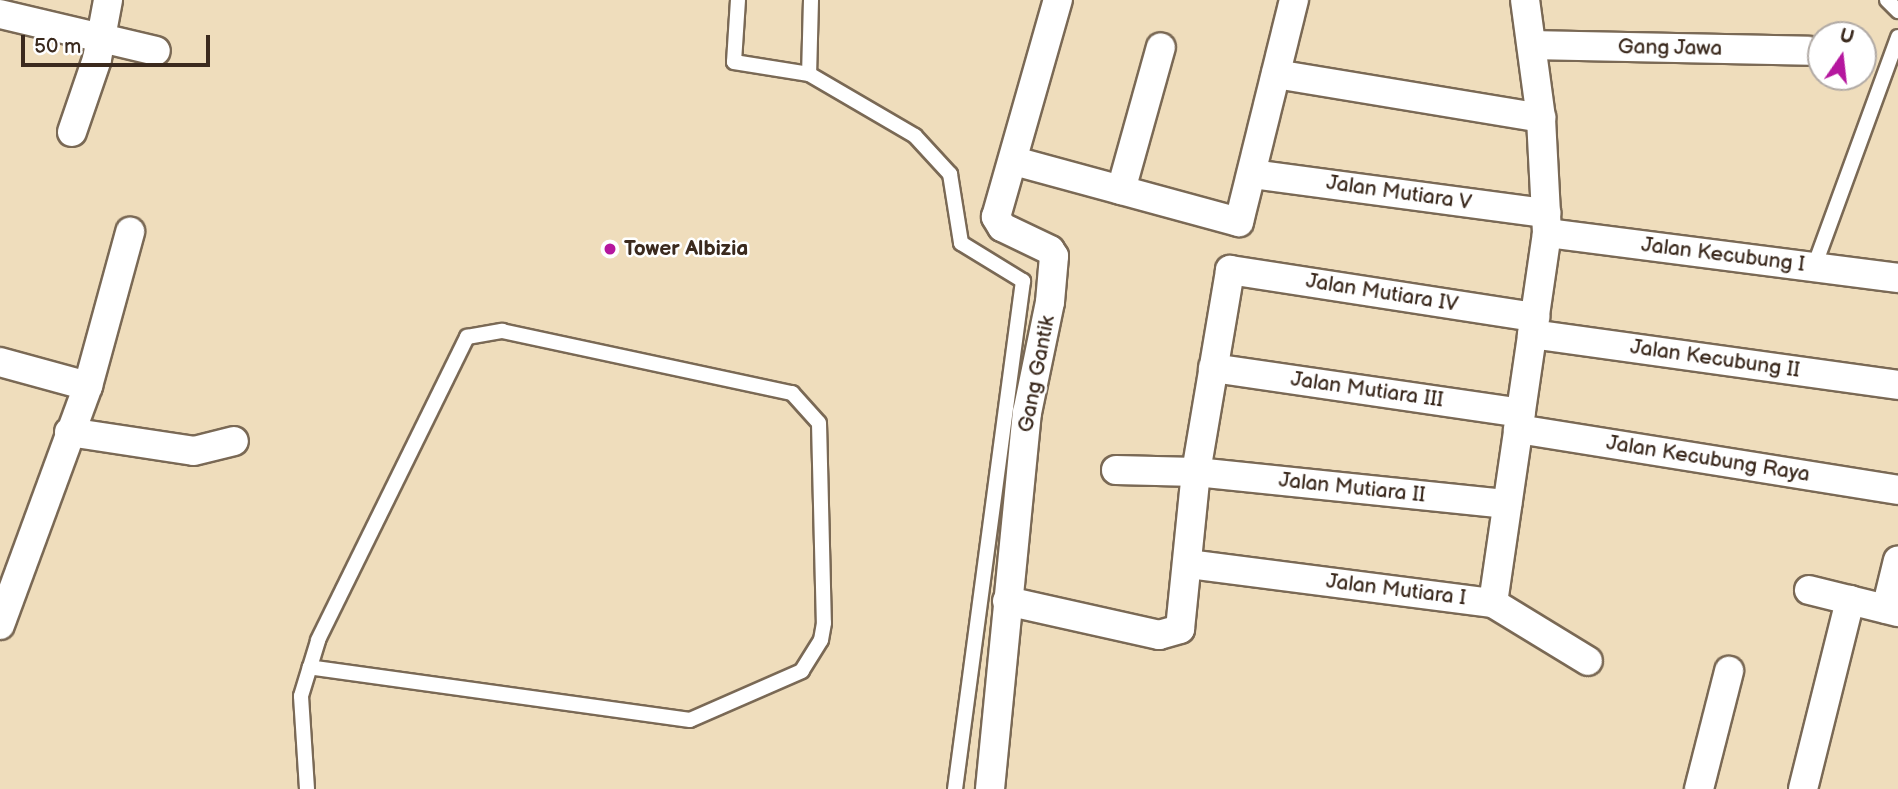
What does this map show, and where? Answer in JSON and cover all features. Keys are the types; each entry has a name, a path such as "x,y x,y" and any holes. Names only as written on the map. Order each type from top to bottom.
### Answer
{"street":[{"path":"72,132 97,59 99,36 108,0"},
{"name":"Gang Gantik","path":"990,789 1027,413 1050,303 1054,256 997,222 1058,0"},
{"path":"1014,161 1240,222 1294,0"},
{"path":"1493,603 1547,223 1541,118 1525,0"},
{"path":"0,15 156,51"},
{"name":"Gang Jawa","path":"1532,45 1807,51"},
{"path":"1121,190 1161,47"},
{"path":"1276,74 1541,118"},
{"name":"Jalan Mutiara V","path":"1252,174 1547,223"},
{"name":"Jalan Kecubung I","path":"1547,223 1814,267 1898,278"},
{"path":"0,625 11,565 88,386 130,232"},
{"name":"Jalan Mutiara IV","path":"1213,368 1230,270 1533,325"},
{"name":"Jalan Kecubung II","path":"1533,325 1898,385"},
{"path":"0,362 88,386"},
{"path":"1007,601 1168,636 1180,629 1196,472 1213,368"},
{"name":"Jalan Mutiara III","path":"1213,368 1520,421"},
{"name":"Jalan Kecubung Raya","path":"1520,421 1898,489"},
{"path":"69,432 194,451 234,441"},
{"name":"Jalan Mutiara II","path":"1116,470 1196,472 1507,504"},
{"path":"1809,590 1892,610 1898,560"},
{"name":"Jalan Mutiara I","path":"1188,564 1493,603 1588,661"},
{"path":"1803,789 1850,600"},
{"path":"1699,789 1729,671"}],"lane":[{"path":"738,0 734,62 808,74 915,136 950,174 961,243 1023,281 955,789"},
{"path":"808,74 811,0"},
{"path":"1887,0 1898,11"},
{"path":"1814,267 1898,37"},
{"path":"307,789 301,696 318,640 467,337 502,331 792,393 820,423 824,623 821,640 802,671 690,720 310,667"}],"place":[{"name":"Tower Albizia","path":"610,249"}]}
